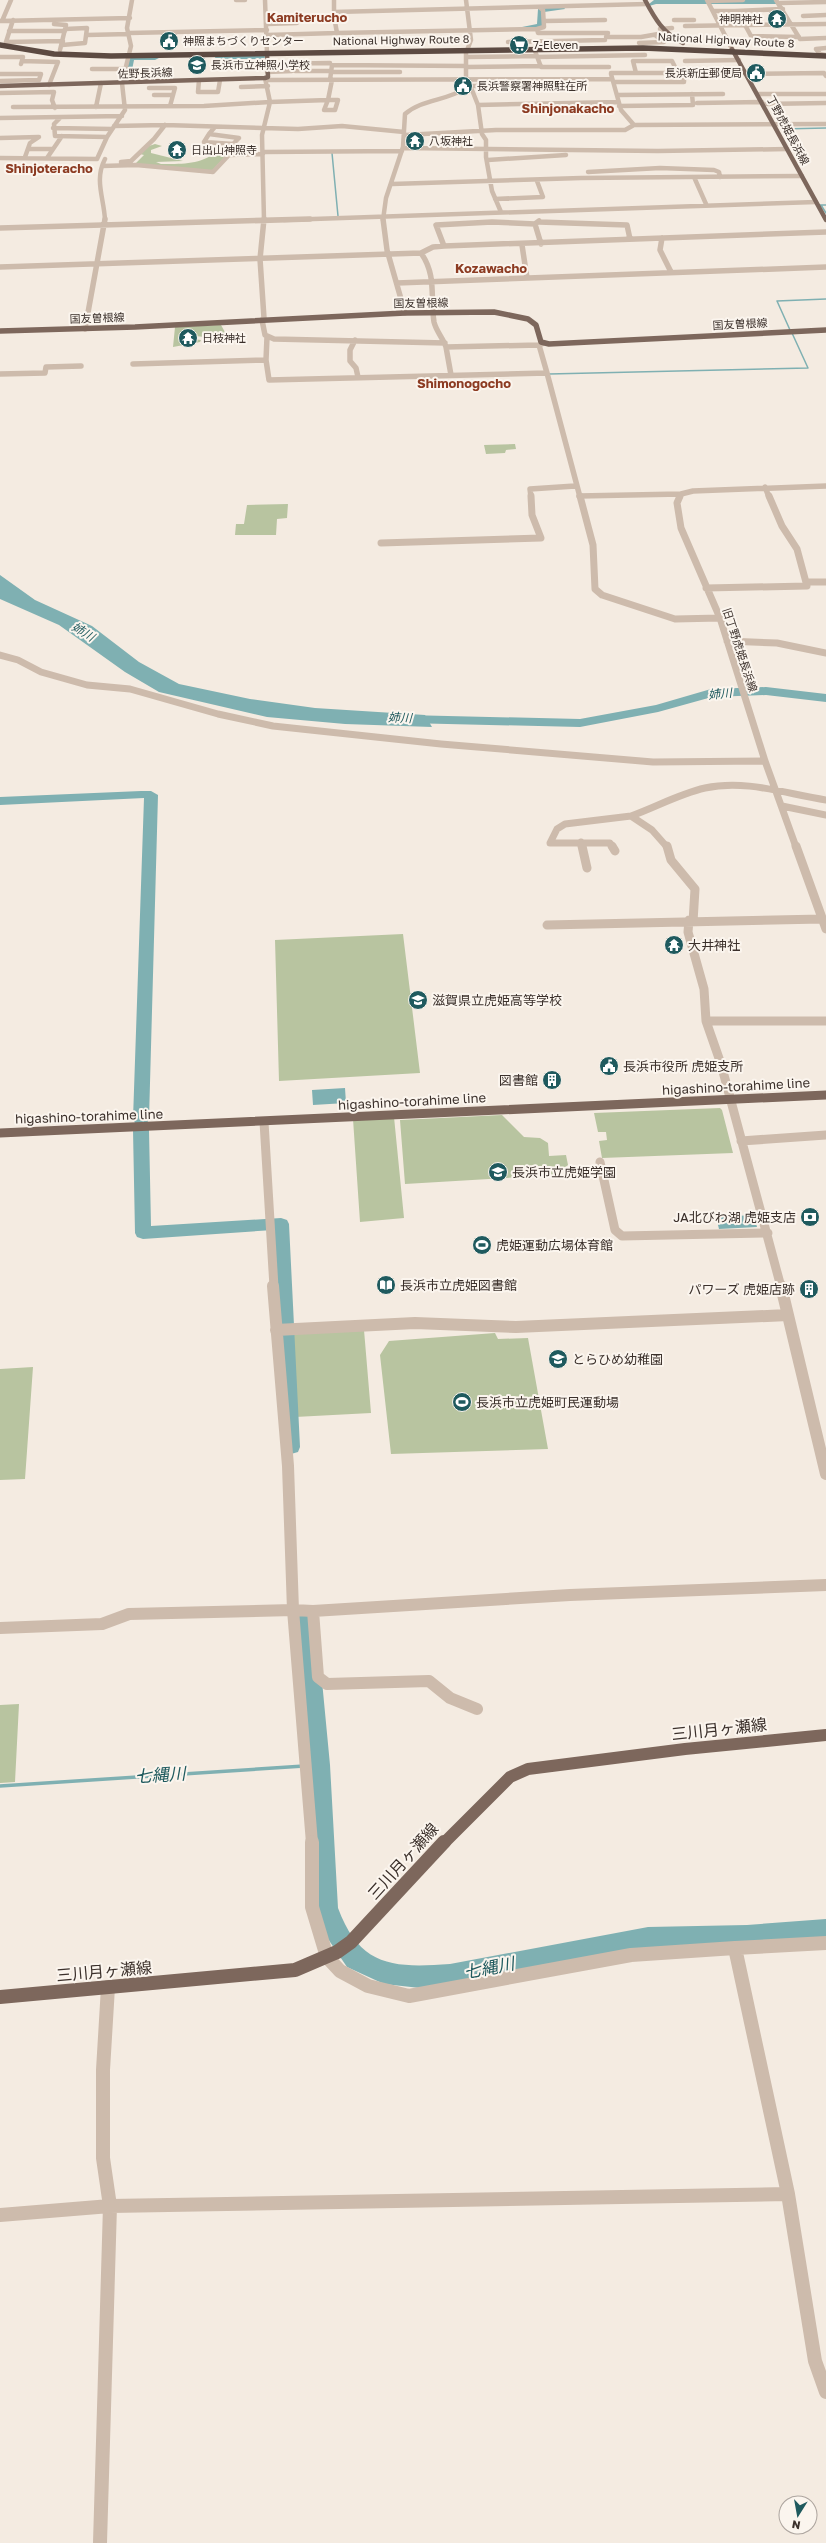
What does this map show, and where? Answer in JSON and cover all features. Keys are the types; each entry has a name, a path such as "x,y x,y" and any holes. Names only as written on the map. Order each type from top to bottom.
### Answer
{"highway":[{"name":"National Highway Route 8","path":"605,41 643,48 733,50"},
{"name":"National Highway Route 8","path":"0,44 54,54 128,55 537,48 605,41 675,48"},
{"name":"National Highway Route 8","path":"688,46 803,55 826,55"},
{"path":"675,48 688,46 720,50"},
{"name":"National Highway Route 8","path":"267,53 402,52 468,49"}],"main road":[{"path":"646,2 660,29 664,33 688,46"},
{"name":"丁野虎姫長浜線","path":"733,50 826,220"},
{"path":"266,79 268,76 267,53"},
{"name":"佐野長浜線","path":"97,83 266,79"},
{"name":"国友曽根線","path":"0,331 85,329 405,313 512,314 528,319 536,325 541,344 826,330"},
{"name":"higashino-torahime line","path":"0,1133 826,1095"},
{"name":"三川月ヶ瀬線","path":"0,1997 295,1970 332,1954 351,1942 463,1822 510,1777 528,1769 685,1749 826,1735"}],"street":[{"path":"10,0 1,20 12,22 65,24 63,41 60,50"},
{"path":"97,159 107,136 122,116 126,106 122,82 131,40 127,28 132,0"},
{"path":"236,0 244,0"},
{"path":"265,0 267,53"},
{"path":"334,0 334,12 469,8 540,9 547,7 600,7 646,2"},
{"path":"466,0 469,8 471,30 466,63 467,87"},
{"path":"516,0 519,8"},
{"path":"547,7 544,1 586,0 590,6"},
{"path":"598,0 600,7"},
{"path":"733,50 708,0 743,0"},
{"path":"778,2 826,2"},
{"path":"778,2 799,37"},
{"path":"540,9 544,26"},
{"path":"714,11 783,9"},
{"path":"734,11 745,25 750,36 799,37 800,39 826,38"},
{"path":"602,15 609,31 605,41 607,58 619,104 622,113 634,126"},
{"path":"803,16 826,15"},
{"path":"12,22 130,18"},
{"path":"544,21 563,18 605,20"},
{"path":"674,20 718,20"},
{"path":"9,31 87,28 85,44 63,41 8,42 6,41 9,31 12,22"},
{"path":"336,22 337,33"},
{"path":"266,24 297,24"},
{"path":"702,28 745,25 826,24"},
{"path":"773,37 770,30 777,30 775,25"},
{"path":"87,35 234,32 337,33 585,26"},
{"path":"685,26 722,27"},
{"path":"537,28 538,34 571,32 605,41"},
{"path":"660,29 672,28"},
{"path":"796,31 804,31"},
{"path":"820,31 821,35 826,35"},
{"path":"200,35 234,32 245,33"},
{"path":"638,33 628,33 634,44 664,42 655,35"},
{"path":"508,42 605,41 664,33"},
{"path":"537,48 540,61 547,78 545,79"},
{"path":"643,48 647,61"},
{"path":"826,48 816,49 820,54 826,55"},
{"path":"398,81 402,52"},
{"path":"267,72 332,72 466,63 540,61 645,55"},
{"path":"49,84 59,56"},
{"path":"0,64 1,57 22,57 20,68"},
{"path":"685,61 739,60"},
{"path":"22,61 56,62"},
{"path":"466,63 540,61 609,67"},
{"path":"636,73 633,61 672,61 682,77 681,88 685,94"},
{"path":"267,64 330,63"},
{"path":"91,76 94,64"},
{"path":"14,107 55,108 153,105 170,106 179,109 270,102 328,101 338,100 335,110 324,110 328,101 332,65 400,68"},
{"path":"34,68 56,67"},
{"path":"635,67 676,67"},
{"path":"689,68 743,67"},
{"path":"0,68 8,68"},
{"path":"14,68 27,68"},
{"path":"92,69 125,69"},
{"path":"0,74 53,73"},
{"path":"611,73 636,73 682,77"},
{"path":"547,373 269,380 266,360 268,337 265,335 262,320 264,318 260,258 265,212 264,128 270,102 266,79 398,81 512,79 613,80 747,74 824,73 826,76"},
{"path":"0,85 39,80 41,74"},
{"path":"405,313 390,254 383,216 402,150 404,133 403,120 406,114 414,108 455,95 467,87 513,86 512,79"},
{"path":"199,80 198,92 218,92 220,80"},
{"path":"0,81 49,84 97,83 96,107"},
{"path":"11,118 19,83"},
{"path":"241,87 268,86"},
{"path":"467,87 472,90 478,105 482,131 486,140 491,182 495,199 501,212"},
{"path":"149,88 175,88 170,106"},
{"path":"616,88 681,88"},
{"path":"705,88 707,94"},
{"path":"757,92 782,89"},
{"path":"0,94 54,92 52,100 55,104 55,108"},
{"path":"757,92 826,94"},
{"path":"37,107 40,93"},
{"path":"478,105 693,105 692,94"},
{"path":"617,95 723,94"},
{"path":"154,95 173,95"},
{"path":"697,103 826,103"},
{"path":"153,105 155,112"},
{"path":"329,122 331,110"},
{"path":"659,112 688,111"},
{"path":"622,113 630,113"},
{"path":"76,128 81,116"},
{"path":"0,118 122,116"},
{"path":"54,146 55,136 53,128 60,118"},
{"path":"628,120 692,118"},
{"path":"678,119 680,125"},
{"path":"53,128 113,128 165,125 214,128 298,129 329,122 387,128 404,133 441,135 482,131 625,130 634,126 826,124"},
{"path":"28,149 54,146 97,159 124,162 132,161 144,147 160,134 165,125"},
{"path":"208,134 239,138 233,144 204,142 208,134 214,128"},
{"path":"0,138 39,136 38,139"},
{"path":"0,158 28,149 54,146 107,136"},
{"path":"7,146 10,137"},
{"path":"28,149 38,139 45,139"},
{"path":"52,140 54,146"},
{"path":"102,166 136,165 213,172 230,155 264,153 486,149 658,151 787,149"},
{"path":"488,160 566,155"},
{"path":"85,329 105,226 106,216 99,183 102,166 105,159"},
{"path":"581,178 581,172 660,168 714,170 718,172 720,177"},
{"path":"392,184 537,181 581,178 802,176"},
{"path":"694,177 706,204"},
{"path":"495,199 543,197 537,181"},
{"path":"0,228 263,221 706,204 816,202"},
{"path":"532,211 537,223 541,244"},
{"path":"444,246 436,225 492,222 627,225 630,239"},
{"path":"0,267 421,253 433,247 444,246 522,245 630,239 826,232"},
{"path":"662,238 660,250 671,272"},
{"path":"522,245 528,278"},
{"path":"421,253 430,266 433,281 434,323 446,345 451,375"},
{"path":"397,283 826,267"},
{"path":"268,337 446,345 541,344 575,486 593,545 595,589 602,596 675,619 720,618"},
{"path":"355,340 350,350 350,361 356,368 358,377"},
{"path":"133,364 266,360"},
{"path":"0,374 45,373 46,367 81,366"},
{"path":"381,543 541,538 532,515 530,489 575,486"},
{"path":"579,496 681,494 708,490 826,486"},
{"path":"706,588 806,586 797,548 782,526 765,487"},
{"name":"旧丁野虎姫長浜線","path":"681,494 677,503 681,528 691,554 700,568 706,588 720,618 765,761 822,914 826,929"},
{"path":"806,582 826,582"},
{"path":"727,641 754,639 778,641 826,653"},
{"path":"0,655 18,660 41,672 87,685 130,689 218,714 273,726 441,744 473,745 653,762 765,761"},
{"path":"615,851 610,843 550,843 557,829 565,824 631,816 705,788 741,785 826,800"},
{"path":"782,806 826,816"},
{"path":"631,816 652,830 667,846 671,860 695,890 688,932 704,989 706,1021 731,1099 741,1141 768,1234 821,1434 826,1474"},
{"path":"581,842 587,868"},
{"path":"547,925 691,921 822,914"},
{"path":"706,1021 826,1021"},
{"path":"264,1122 288,1466 294,1610 312,1826 312,1907 340,1971 368,1986 409,1996 459,1988 631,1955 826,1943"},
{"path":"741,1141 826,1136"},
{"path":"600,1162 614,1230 622,1236 768,1234"},
{"path":"278,1330 431,1320 516,1327 788,1314"},
{"path":"0,1628 102,1624 129,1614 294,1610 313,1611 615,1591 826,1585"},
{"path":"313,1611 318,1676 327,1684 429,1681 450,1698 477,1709"},
{"path":"735,1948 788,2194 815,2361 826,2392"},
{"path":"100,2543 110,2206 102,2158 103,2070 108,1987"},
{"path":"0,2215 110,2206 788,2194"}],"green space":[{"path":"155,144 162,146 151,150 151,153 183,161 156,162 161,164 191,163 206,159 218,150 227,154 212,171 135,164 144,155 140,154 146,147"},
{"path":"221,325 226,334 224,337 215,338 190,336 185,338 201,340 200,342 173,347 175,327"},
{"path":"515,444 516,449 506,450 505,453 486,454 484,445"},
{"path":"288,504 287,518 277,519 276,535 235,535 236,524 244,524 247,505"},
{"path":"403,934 420,1073 279,1081 275,940"},
{"path":"720,1108 722,1110 733,1153 602,1158 599,1141 607,1140 606,1132 598,1132 594,1113"},
{"path":"502,1115 524,1137 540,1138 548,1143 549,1156 566,1155 568,1165 556,1175 405,1184 400,1120"},
{"path":"394,1117 404,1218 360,1222 353,1119"},
{"path":"364,1330 371,1413 295,1417 291,1336 293,1334"},
{"name":"長浜市立虎姫町民運動場","path":"495,1333 498,1339 528,1338 548,1449 391,1454 380,1355 389,1341"},
{"path":"33,1367 25,1479 0,1480 0,1369"},
{"path":"19,1704 15,1782 0,1783 0,1705"}],"water":[{"path":"0,575 35,600 92,626 139,662 179,684 250,699 315,708 425,715 432,727 345,724 267,717 159,692 125,672 59,625 0,599"},
{"path":"345,1088 346,1103 313,1105 312,1090"},
{"path":"754,1215 757,1227 719,1229 716,1217"}],"waterway":[{"path":"651,5 654,2 706,1"},
{"path":"711,3 777,2"},
{"path":"520,28 541,26 540,10 563,8"},
{"path":"217,57 262,57"},
{"path":"126,80 131,58 155,58"},
{"path":"781,129 826,128"},
{"path":"332,153 338,216"},
{"path":"821,205 826,205"},
{"path":"821,205 826,213"},
{"path":"790,330 777,301 826,299"},
{"path":"549,374 808,368 792,333"},
{"name":"姉川","path":"406,719 580,723 658,708 711,693 766,691 826,698"},
{"path":"0,801 141,795"},
{"path":"141,1119 151,795 148,795"},
{"path":"141,1130 143,1233 281,1224 291,1447"},
{"name":"七縄川","path":"306,1618 320,1765 327,1908 337,1936 355,1959 384,1973 420,1977 450,1975 648,1938 747,1936 826,1930"},
{"name":"七縄川","path":"309,1765 320,1765"},
{"name":"七縄川","path":"0,1786 304,1766"}],"place":[{"name":"神明神社","path":"777,19"},
{"name":"神照まちづくりセンター","path":"169,41"},
{"name":"7-Eleven","path":"519,45"},
{"name":"長浜市立神照小学校","path":"197,65"},
{"name":"長浜新庄郵便局","path":"756,73"},
{"name":"長浜警察署神照駐在所","path":"463,86"},
{"name":"八坂神社","path":"415,141"},
{"name":"日出山神照寺","path":"177,150"},
{"name":"日枝神社","path":"188,338"},
{"name":"大井神社","path":"674,945"},
{"name":"滋賀県立虎姫高等学校","path":"418,1000"},
{"name":"長浜市役所 虎姫支所","path":"609,1066"},
{"name":"図書館","path":"552,1080"},
{"name":"長浜市立虎姫学園","path":"498,1172"},
{"name":"JA北びわ湖 虎姫支店","path":"810,1217"},
{"name":"虎姫運動広場体育館","path":"482,1245"},
{"name":"長浜市立虎姫図書館","path":"386,1285"},
{"name":"パワーズ 虎姫店跡","path":"809,1289"},
{"name":"とらひめ幼稚園","path":"558,1359"},
{"name":"長浜市立虎姫町民運動場","path":"462,1402"}],"district":[{"name":"Kamiterucho","path":"307,17"},
{"name":"Shinjonakacho","path":"568,108"},
{"name":"Shinjoteracho","path":"49,168"},
{"name":"Kozawacho","path":"491,268"},
{"name":"Shimonogocho","path":"464,383"}]}
